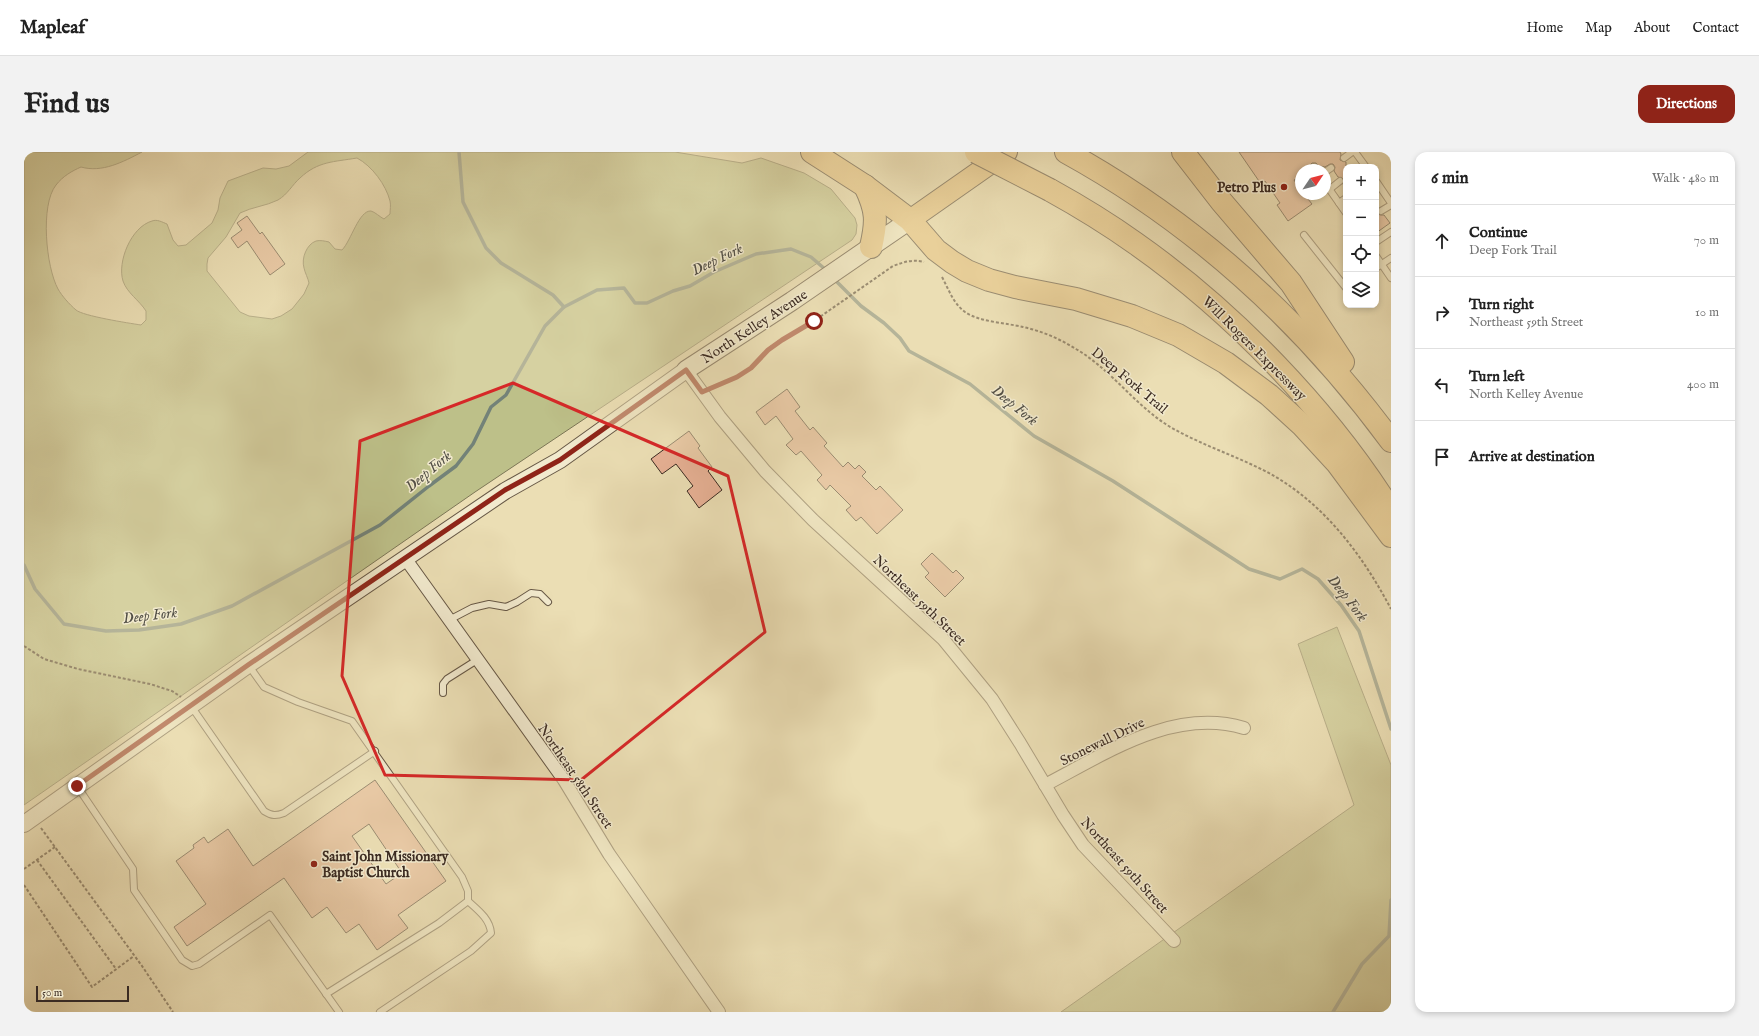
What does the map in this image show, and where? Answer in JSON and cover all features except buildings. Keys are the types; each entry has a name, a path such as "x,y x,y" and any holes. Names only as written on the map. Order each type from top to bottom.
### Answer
{"highway":[{"path":"812,152 865,186 910,220 936,250 952,262 967,270 989,280 1076,299 1132,316 1178,335 1226,363 1269,395 1302,425 1336,463 1391,536"},
{"name":"Will Rogers Expressway","path":"976,152 1050,190 1098,218 1136,243 1198,292 1232,322 1314,407 1350,451 1391,511"},
{"path":"1066,152 1091,165 1164,213 1214,252 1272,303 1315,347 1349,386 1391,441"},
{"path":"1183,152 1221,201 1291,283 1391,437"},
{"path":"865,186 874,205 876,226 871,248"}],"main road":[{"name":"North Kelley Avenue","path":"686,370 871,248 1008,152"}],"street":[{"name":"Northeast 59th Street","path":"686,370 720,417 765,471 813,520 943,640 992,699 1083,845 1174,941"},
{"name":"North Kelley Avenue","path":"29,820 248,665 505,490 560,460 686,370"},
{"name":"Northeast 58th Street","path":"405,558 564,780 609,854 719,1012"},
{"name":"Stonewall Drive","path":"1045,785 1142,735 1182,725 1227,723 1244,728"}],"lane":[{"path":"1344,158 1354,152 1362,164"},
{"path":"1331,188 1340,181"},
{"path":"1379,186 1391,204 1381,211"},
{"path":"1331,191 1343,209"},
{"path":"1339,203 1343,200"},
{"path":"1379,240 1391,232"},
{"path":"1304,235 1343,284"},
{"path":"1379,266 1391,258"},
{"path":"1379,260 1391,278"},
{"path":"449,620 472,608 489,604 506,607 531,593 540,594 548,602"},
{"path":"444,693 443,684 447,679 477,660"},
{"path":"248,665 264,687 298,702 352,721 375,751 462,877 468,891 468,901 487,920 491,933 471,951 380,1012"},
{"path":"190,705 264,812 270,815 278,816 284,813 375,751"},
{"path":"77,786 133,869 134,890 182,960 192,966 199,964 270,914 339,1012"},
{"path":"326,994 439,923 468,901"}],"path":[{"path":"702,392 737,377 751,368 768,350 814,321 893,266 906,261 917,260 927,263"},
{"name":"Deep Fork Trail","path":"939,273 956,302 966,312 982,319 1025,328 1050,336 1076,349 1098,363 1145,408 1171,427 1267,472 1315,504 1356,550 1370,571 1391,609"},
{"path":"24,646 44,659 78,669 150,684 172,691 190,705"},
{"path":"29,820 55,847 173,1012"},
{"path":"24,869 55,847"},
{"path":"37,860 116,969"},
{"path":"24,885 92,987 134,956"}],"highlighted area":[{"path":"513,383 728,476 765,632 581,780 385,775 342,676 360,441"}],"green space":[{"path":"24,152 142,152 112,166 97,169 81,167 68,174 56,185 51,194 46,221 46,236 50,266 58,289 68,303 76,310 87,315 141,325 146,320 146,311 127,289 123,281 122,273 122,264 127,246 138,230 152,221 160,221 167,224 173,240 178,246 186,245 212,223 218,210 220,198 228,181 263,168 276,169 289,166 308,152 675,152 742,163 761,158 804,173 831,189 855,218 857,225 856,234 852,240 475,492 24,805","holes":["357,158 363,161 382,182 390,201 390,214 384,219 371,211 367,212 359,221 342,250 335,249 329,242 324,241 316,241 310,245 307,248 303,260 309,283 304,294 292,309 281,316 272,319 249,316 240,312 207,271 208,258 226,237 240,213 278,200 285,195 307,172 320,165"]},
{"path":"1337,627 1391,765 1391,1012 1061,1012 1354,805 1298,644"}],"waterway":[{"path":"459,152 463,202 486,248 501,263 553,295 564,307"},
{"name":"Deep Fork","path":"24,565 35,589 64,624 106,631 139,630 181,624 232,606 380,525 456,466 473,444 491,407 506,395 545,326 564,307 597,290 624,288 635,303 647,303 673,291 690,286 714,272 756,254 791,249 811,257 826,270"},
{"name":"Deep Fork","path":"833,278 861,306 884,323 900,338 909,351 970,384 1034,436 1113,481 1249,569 1280,579 1302,569 1318,579 1341,605 1359,631 1391,729"},
{"name":"Deep Fork","path":"1333,1012 1362,964 1389,936 1391,900"}],"place":[{"name":"Petro Plus","path":"1284,187"},
{"name":"Saint John Missionary Baptist Church","path":"314,864"}],"route":[{"path":"77,786 248,665 505,490 560,460 686,370 702,392 737,377 751,368 768,350 814,321"}]}
